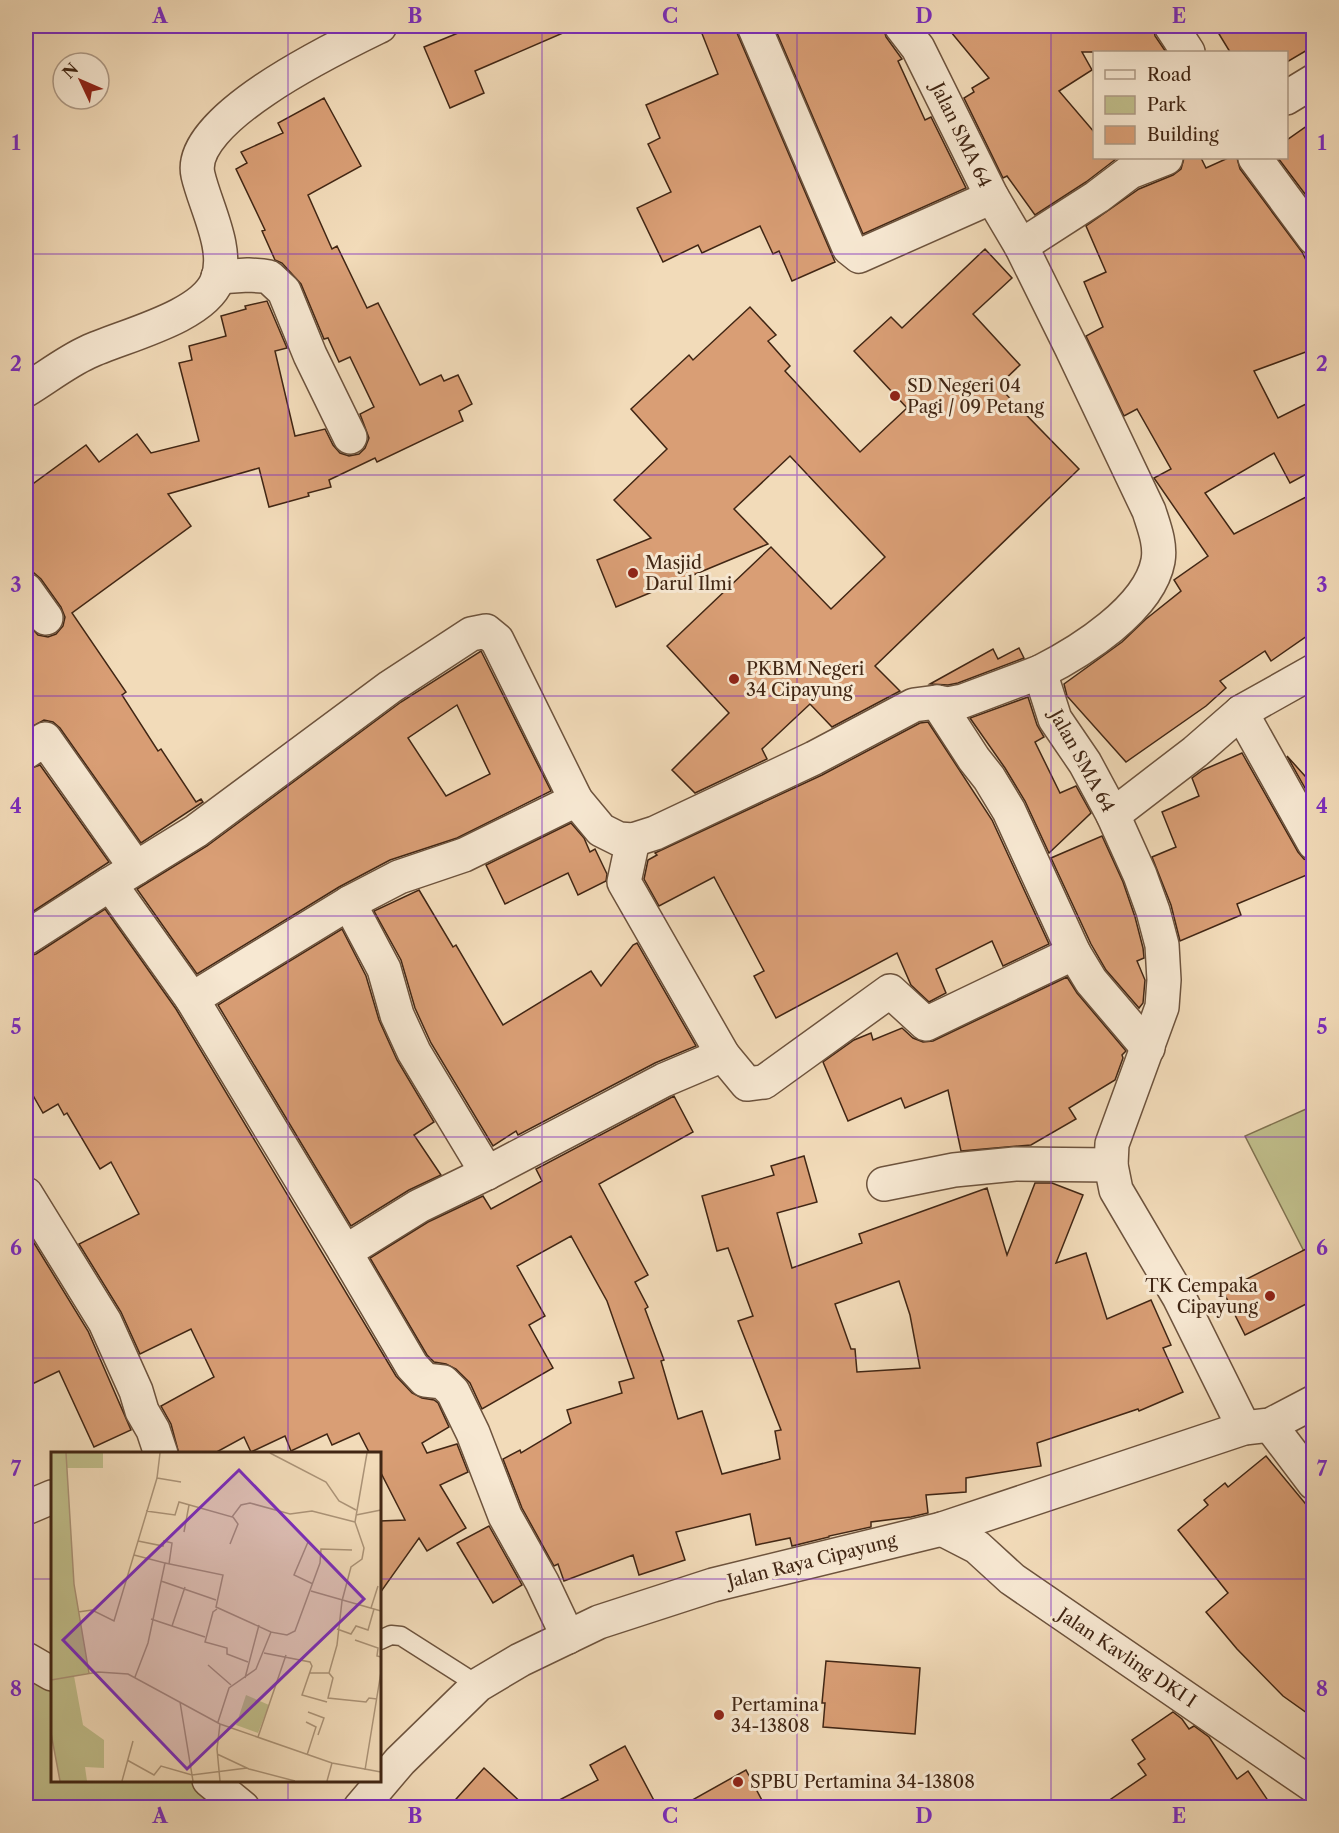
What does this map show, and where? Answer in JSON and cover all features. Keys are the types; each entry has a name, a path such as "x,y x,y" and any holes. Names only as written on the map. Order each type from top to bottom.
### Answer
{"street":[{"path":"26,390 86,353 172,320 200,302 217,282 221,262 218,238 197,172 199,155 208,140 235,112 263,90 317,57 380,26"},
{"path":"754,26 853,253 859,256 992,197"},
{"name":"Jalan SMA 64","path":"901,26 918,48 992,197 1021,246 1149,512 1157,538 1158,559 1153,578 1138,601 1113,624 1068,658 1040,672 1055,719 1085,763 1113,815 1140,875 1162,945 1164,980 1162,1007 1112,1144 1111,1165 1116,1190 1257,1426 1314,1483"},
{"path":"1171,26 1187,51"},
{"path":"1288,97 1314,81"},
{"path":"1021,246 1097,197 1130,172 1163,159"},
{"path":"1256,159 1314,238"},
{"path":"218,277 248,274 269,277 284,291 310,354 350,437"},
{"path":"26,590 46,618"},
{"path":"26,938 196,831 390,687 471,634 478,632 486,631 497,640 576,800 601,830 619,839 633,840 655,833 814,758 914,705 937,702 948,704 1040,672"},
{"path":"1113,815 1195,752 1241,712 1314,671"},
{"path":"937,702 1009,810 1074,953 1091,981 1148,1048"},
{"path":"1241,712 1314,843"},
{"path":"26,752 45,739 192,999 420,1377 425,1380 443,1382 453,1392 473,1433 506,1516 542,1582 568,1637"},
{"path":"192,999 349,903 399,876 464,855 576,800"},
{"path":"633,840 624,882 723,1055 747,1083 764,1082 890,991 926,1024 1074,953"},
{"path":"349,903 384,969 397,1015 414,1052 487,1173"},
{"path":"345,1252 419,1206 664,1080 723,1055"},
{"path":"884,1184 954,1170 1015,1164 1111,1165"},
{"path":"26,1194 105,1322 136,1391 142,1411 153,1430 160,1452"},
{"name":"Jalan Raya Cipayung","path":"360,1808 400,1761 478,1685 519,1660 599,1622 713,1585 942,1529 1257,1426 1314,1402"},
{"path":"26,1508 51,1497"},
{"name":"Jalan Kavling DKI I","path":"942,1529 977,1547 1012,1579 1314,1786"},
{"path":"26,1659 51,1673"},
{"path":"210,1782 243,1808"}],"lane":[{"path":"381,1640 390,1635 400,1636 478,1685"}],"green space":[{"path":"1313,1106 1313,1269 1245,1136"},
{"path":"26,1657 51,1673 51,1782 210,1782 243,1807 26,1807"}],"building":[{"path":"475,26 579,26 475,71 484,93 450,108 424,47"},
{"path":"699,26 736,26 835,262 792,281 779,251 773,254 760,226 702,253 698,245 663,262 637,208 671,192 648,144 660,138 646,105 718,74"},
{"path":"774,26 883,26 886,37 902,59 898,61 925,120 931,117 966,188 863,234"},
{"path":"946,26 1153,26 1155,36 1165,51 1082,52 1092,70 1059,91 1093,131 1093,159 1116,159 1086,182 1035,215 1007,176 1003,178 964,98 974,92 972,88 989,78"},
{"path":"1233,26 1314,26 1314,46 1288,61 1288,51 1229,51 1219,34"},
{"path":"324,98 361,166 308,195 332,249 337,246 367,308 378,303 420,385 441,375 444,381 458,375 472,404 459,411 463,421 377,462 375,458 329,480 331,487 308,493 309,496 269,507 259,468 168,494 191,526 72,613 126,692 122,695 158,751 161,749 196,802 201,799 203,802 141,843 60,728 53,722 44,720 26,730 26,622 38,635 48,637 56,634 63,626 65,617 61,607 41,579 34,573 26,571 26,489 86,445 99,462 137,434 151,453 199,441 179,363 192,360 189,346 226,336 221,316 246,309 245,306 267,301 287,348 275,351 295,436 325,429 340,453 349,456 359,454 365,448 369,438 360,414 374,407 350,357 339,362 328,338 324,339 301,284 282,263 275,260 262,231 265,230 236,169 247,163 241,152 283,133 278,123"},
{"path":"1314,121 1314,194 1308,198 1279,159 1288,159 1288,139"},
{"path":"1184,159 1202,159 1206,168 1226,159 1237,159 1240,169 1302,252 1314,276 1314,349 1254,371 1278,418 1314,400 1314,470 1290,483 1274,453 1205,493 1234,534 1306,497 1314,512 1314,631 1271,661 1265,651 1220,681 1226,688 1206,706 1126,762 1067,696 1064,684 1122,642 1181,591 1174,580 1208,556 1154,478 1171,469 1137,409 1124,416 1086,336 1103,327 1084,282 1106,272 1086,226 1139,189 1173,175 1181,169"},
{"path":"985,249 1012,278 973,314 1020,365 998,386 1079,469 875,666 900,691 832,727 810,704 762,749 767,759 695,793 672,770 729,713 667,646 771,547 831,609 885,557 790,456 734,509 768,544 616,607 597,560 651,538 614,500 667,449 631,409 689,355 693,360 750,307 776,335 768,341 790,366 785,371 860,452 907,408 854,351 891,317 902,328"},
{"path":"1019,648 1024,658 958,683 930,684 993,649 998,659"},
{"path":"481,651 551,791 457,838 390,860 339,887 197,974 137,889 207,846 401,702","holes":["457,705 490,774 446,796 408,738"]},
{"path":"1028,697 1037,725 1044,737 1035,742 1060,793 1076,786 1091,813 1049,853 1025,801 970,718"},
{"path":"928,722 992,820 1049,944 1003,966 992,941 936,969 946,993 929,1002 911,985 897,953 776,1018 754,976 764,971 714,877 659,906 644,879 648,860 657,855 655,853 822,775 920,723"},
{"path":"1242,753 1298,852 1304,859 1314,862 1314,872 1237,904 1241,915 1180,941 1171,905 1152,857 1176,847 1162,812 1199,796 1192,778 1203,770"},
{"path":"1287,756 1314,786 1314,804"},
{"path":"40,765 109,862 26,916 26,770"},
{"path":"571,823 584,838 590,852 595,849 607,874 606,881 578,895 568,873 505,904 486,865"},
{"path":"1102,836 1123,882 1143,948 1144,958 1137,961 1145,980 1143,1003 1139,1008 1106,970 1091,944 1051,858"},
{"path":"419,890 453,947 456,945 503,1025 591,971 601,986 637,943 696,1046 655,1063 518,1135 516,1131 493,1146 431,1043 415,1008 401,960 374,911"},
{"path":"105,909 176,1009 396,1376 412,1393 438,1403 449,1427 422,1443 427,1453 457,1444 468,1472 440,1485 466,1528 427,1551 419,1538 381,1592 381,1521 405,1520 381,1473 381,1452 369,1452 359,1433 332,1445 327,1434 291,1451 285,1436 251,1452 244,1437 217,1452 178,1452 171,1424 161,1406 214,1377 191,1329 140,1354 121,1312 79,1244 139,1214 111,1162 100,1169 67,1113 64,1115 58,1104 43,1113 26,1083 26,957 36,954"},
{"path":"342,929 366,976 379,1020 397,1060 434,1122 414,1135 441,1175 409,1190 351,1226 218,1005"},
{"path":"1067,977 1077,993 1126,1051 1122,1055 1115,1080 1069,1108 1076,1119 1031,1145 961,1151 948,1090 905,1108 901,1098 848,1121 823,1062 854,1040 871,1033 873,1040 902,1028 913,1038 923,1042 933,1041"},
{"path":"674,1096 693,1132 599,1184 648,1275 635,1282 648,1307 645,1309 664,1360 661,1361 678,1419 702,1411 722,1474 780,1459 775,1431 781,1430 738,1321 753,1316 728,1248 717,1251 702,1196 774,1175 771,1166 804,1156 817,1202 777,1213 792,1268 862,1243 859,1234 987,1188 1007,1255 1035,1183 1052,1183 1083,1195 1056,1263 1086,1253 1107,1319 1151,1300 1171,1345 1163,1348 1183,1392 1139,1411 1138,1409 1037,1443 1041,1466 966,1478 966,1492 926,1495 928,1513 871,1522 871,1527 792,1546 790,1538 756,1545 750,1514 676,1532 685,1560 639,1575 633,1555 564,1581 558,1564 554,1566 522,1508 503,1459 520,1450 521,1453 571,1423 567,1410 622,1393 619,1382 634,1378 607,1301 571,1236 517,1266 545,1316 529,1325 553,1368 482,1409 470,1383 456,1369 434,1362 427,1355 370,1258 428,1222 483,1196 491,1209 542,1181 536,1169","holes":["899,1281 910,1315 920,1368 857,1372 855,1349 851,1349 835,1304"]},
{"path":"34,1243 88,1331 131,1430 94,1447 59,1371 26,1387 26,1248"},
{"name":"TK Cempaka Cipayung","path":"1314,1245 1314,1300 1245,1335 1223,1291"},
{"path":"1266,1456 1314,1514 1314,1718 1283,1696 1237,1649 1206,1612 1228,1593 1178,1530 1208,1505 1204,1500 1225,1483 1228,1487"},
{"path":"489,1526 522,1585 493,1603 457,1543"},
{"path":"826,1661 920,1668 915,1734 823,1727 825,1703 822,1703"},
{"path":"1173,1712 1189,1729 1194,1726 1209,1737 1237,1779 1248,1771 1273,1808 1098,1808 1146,1775 1138,1764 1145,1759 1132,1740"},
{"path":"625,1746 658,1808 544,1808 598,1780 590,1765"},
{"path":"484,1768 527,1808 448,1808"},
{"name":"SPBU Pertamina 34-13808","path":"746,1770 766,1808 678,1808"}],"place":[{"name":"SD Negeri 04 Pagi / 09 Petang","path":"895,396"},
{"name":"Masjid Darul Ilmi","path":"633,573"},
{"name":"PKBM Negeri 34 Cipayung","path":"734,679"},
{"name":"TK Cempaka Cipayung","path":"1270,1296"},
{"name":"Pertamina 34-13808","path":"719,1715"},
{"name":"SPBU Pertamina 34-13808","path":"738,1782"}]}
